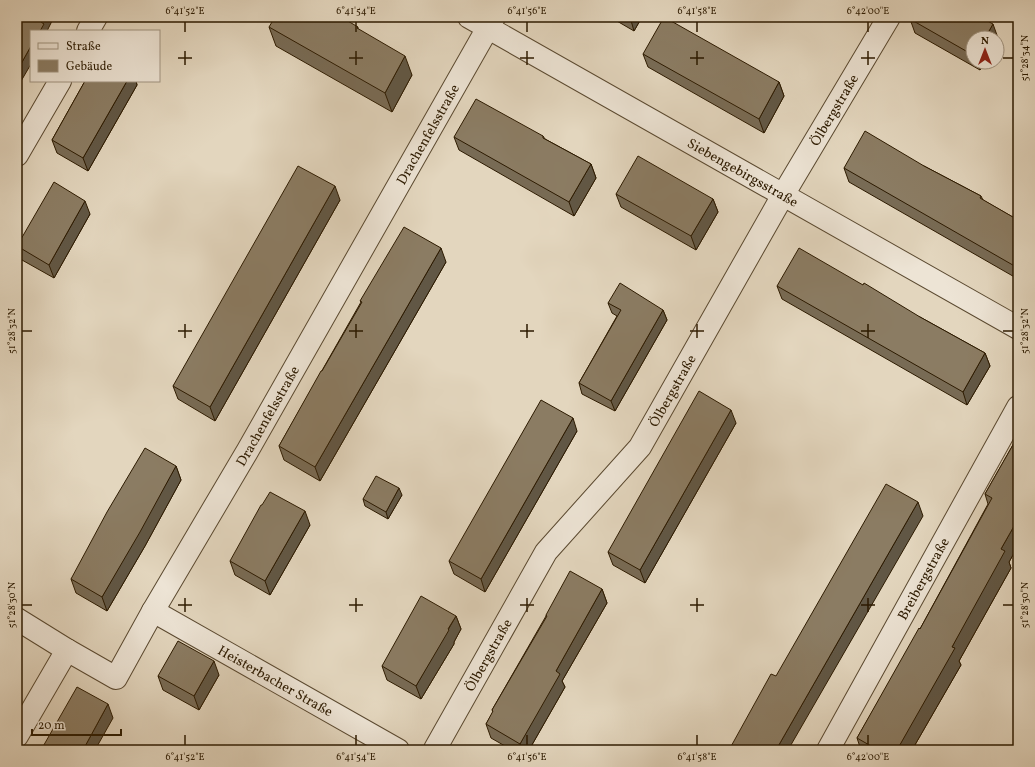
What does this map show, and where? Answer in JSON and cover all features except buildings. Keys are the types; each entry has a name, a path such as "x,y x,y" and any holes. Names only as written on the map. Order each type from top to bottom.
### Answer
{"street":[{"path":"89,30 96,17"},
{"name":"Ölbergstraße","path":"433,750 546,552 640,447 783,195 889,17"},
{"name":"Siebengebirgsstraße","path":"483,21 783,195 1018,328"},
{"name":"Drachenfelsstraße","path":"67,650 116,678 153,611 248,450 483,21"},
{"path":"17,155 59,82"},
{"name":"Breibergstraße","path":"828,750 1018,407"},
{"name":"Heisterbacher Straße","path":"153,611 398,750"},
{"path":"17,620 67,650 17,736"}]}
